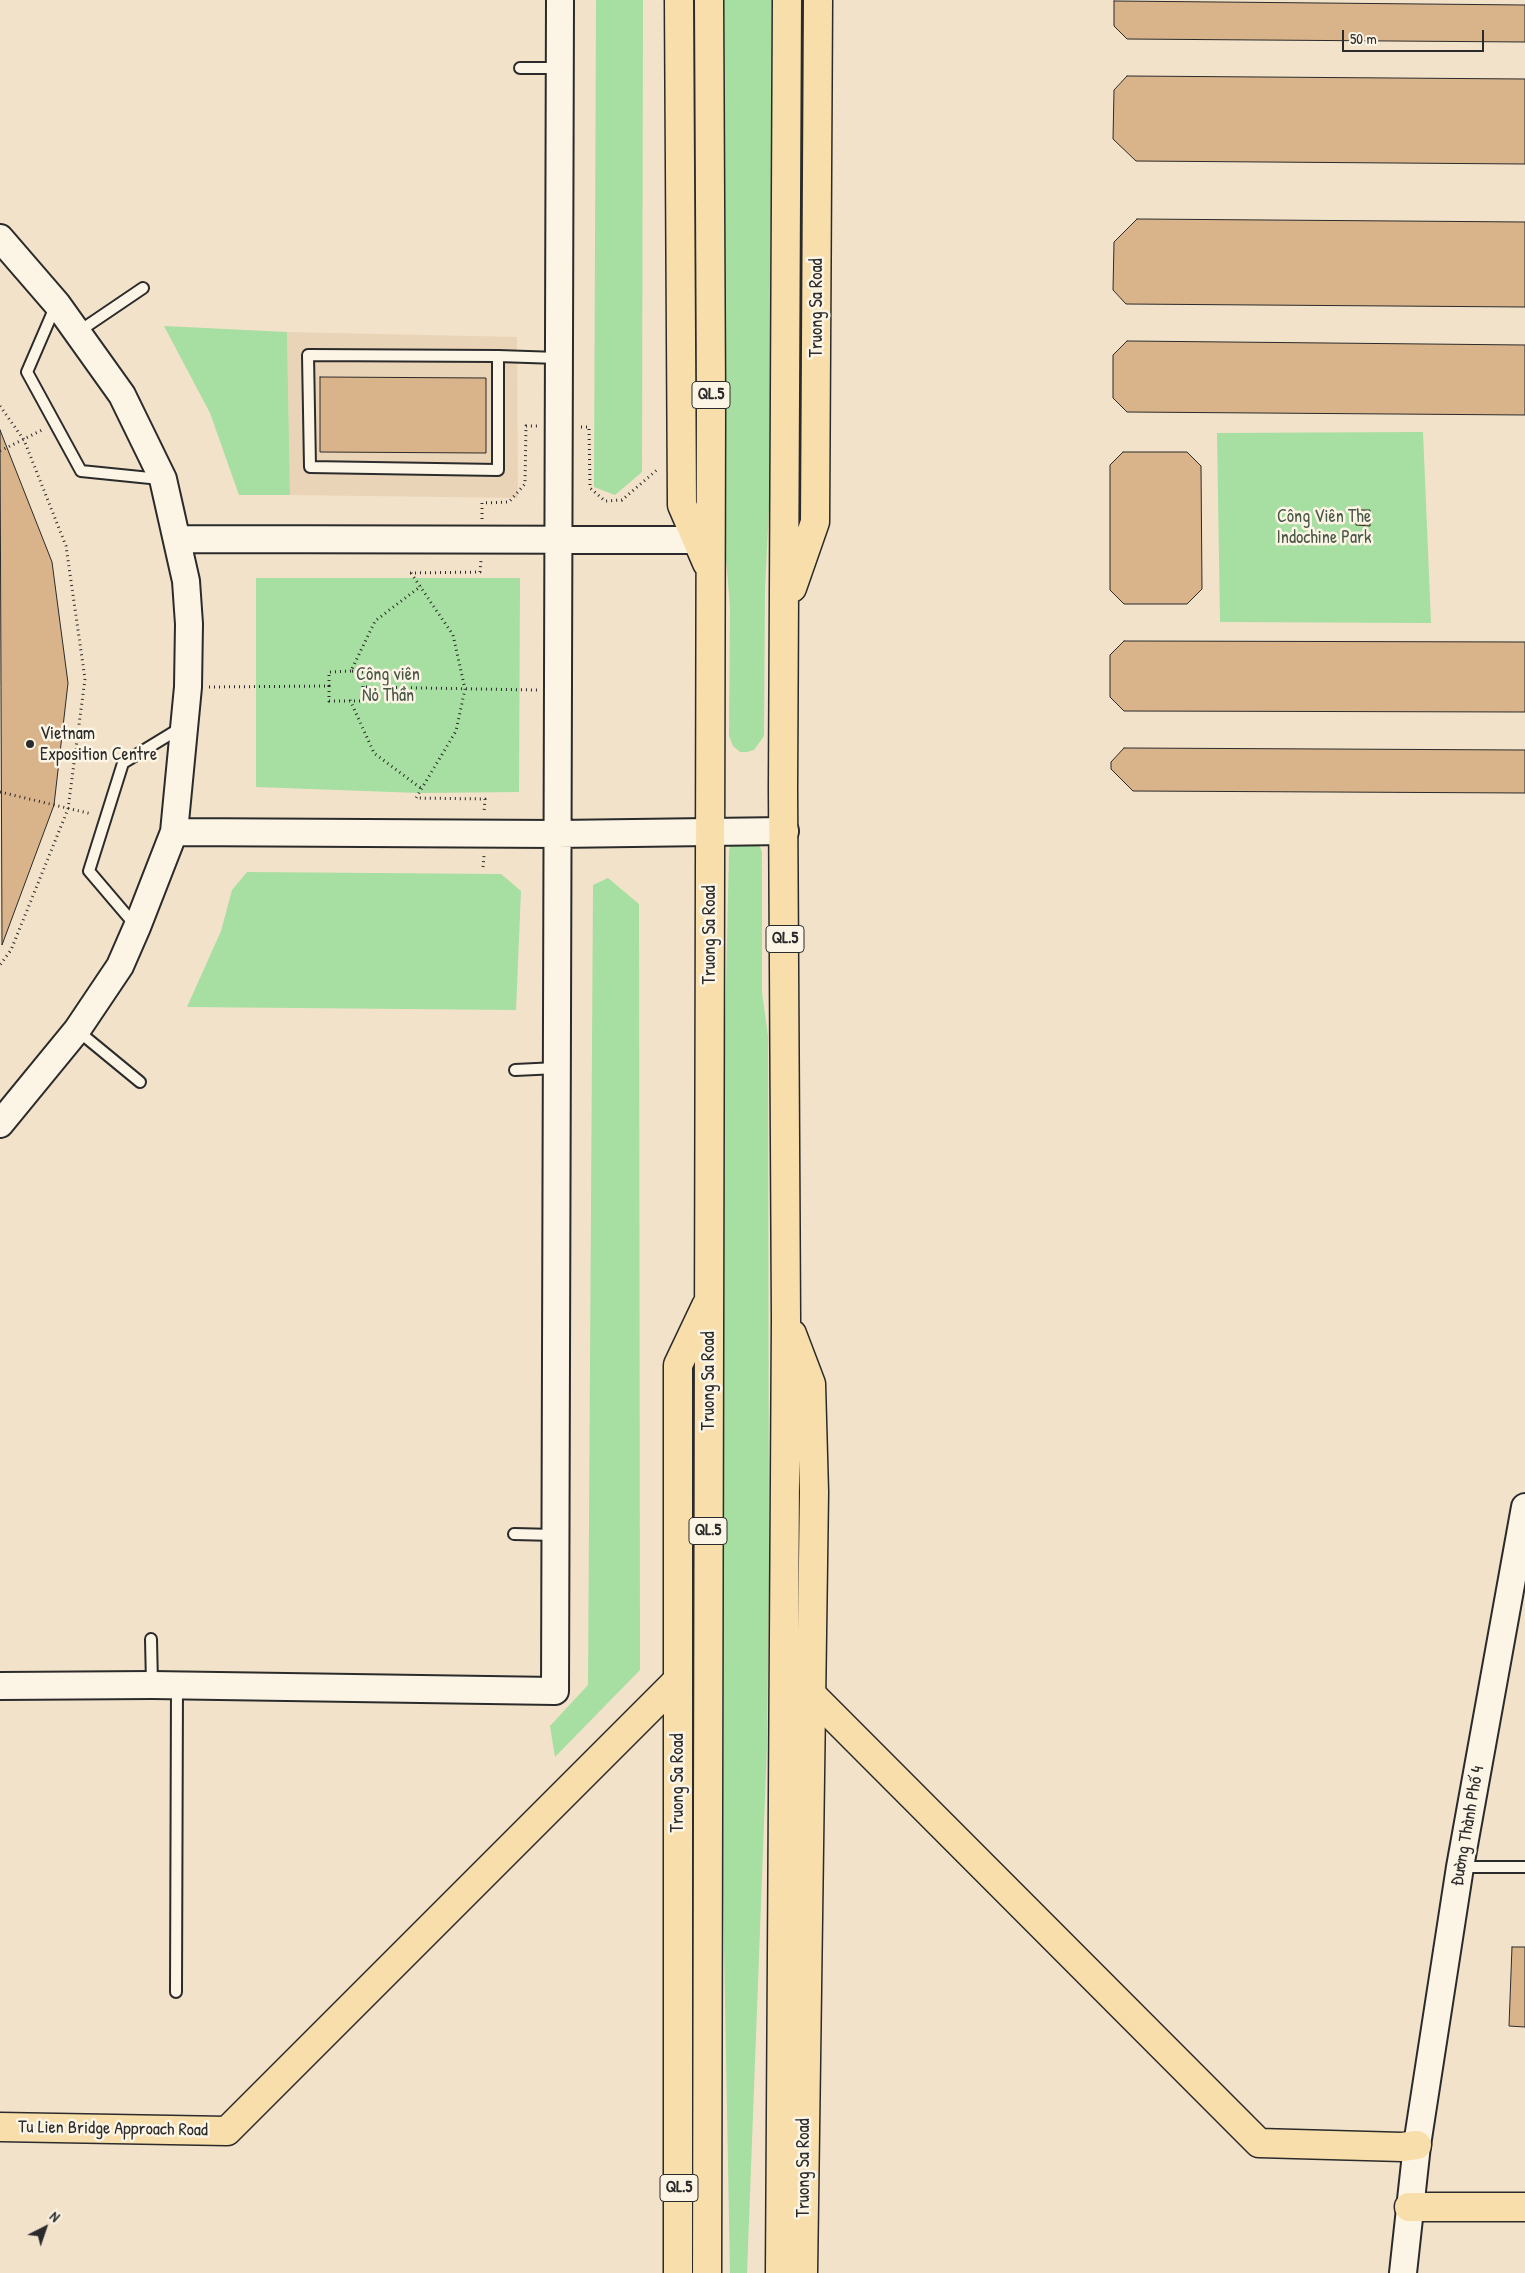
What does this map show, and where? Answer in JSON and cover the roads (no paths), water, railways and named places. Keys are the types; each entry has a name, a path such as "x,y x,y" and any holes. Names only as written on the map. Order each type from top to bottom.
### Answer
{"main road":[{"name":"Truong Sa Road","path":"679,0 682,505 710,571"},
{"name":"Truong Sa Road","path":"707,2273 711,398 709,0"},
{"name":"Truong Sa Road","path":"780,2273 786,1319 785,417 787,0"},
{"name":"Truong Sa Road","path":"785,611 815,522 818,0"},
{"path":"681,396 711,398"},
{"path":"785,417 816,418"},
{"name":"Truong Sa Road","path":"678,2273 678,1365 709,1299"},
{"name":"Truong Sa Road","path":"786,1319 811,1384 814,1492 803,2273"},
{"name":"Tu Lien Bridge Approach Road","path":"0,2127 226,2131 678,1681"},
{"path":"812,1694 1259,2143 1402,2147 1418,2145"},
{"path":"1410,2207 1525,2207"}],"street":[{"path":"0,1686 164,1686 555,1692 560,0"},
{"path":"0,238 57,304 122,395 163,479 178,539 188,598 188,687 174,832 120,966 77,1030 0,1124"},
{"path":"178,539 696,540"},
{"path":"174,832 557,834 785,831"},
{"name":"Đường Thành Phố 4","path":"1403,2273 1418,2145 1460,1867 1521,1561 1525,1507"}],"lane":[{"path":"520,68 560,68"},
{"path":"78,332 143,288"},
{"path":"57,304 27,372 81,471 163,479"},
{"path":"498,356 498,470 310,467 308,354 498,356 559,358"},
{"path":"137,927 89,871 123,763 185,726"},
{"path":"77,1030 140,1082"},
{"path":"516,1070 557,1068"},
{"path":"514,1534 555,1535"},
{"path":"151,1639 164,1686 176,1992"},
{"path":"1460,1867 1525,1867"}],"place":[{"name":"Vietnam Exposition Centre","path":"30,744"}],"park label":[{"name":"Công Viên The Indochine Park","path":"1324,527"},
{"name":"Công viên Nỏ Thần","path":"388,685"}]}
